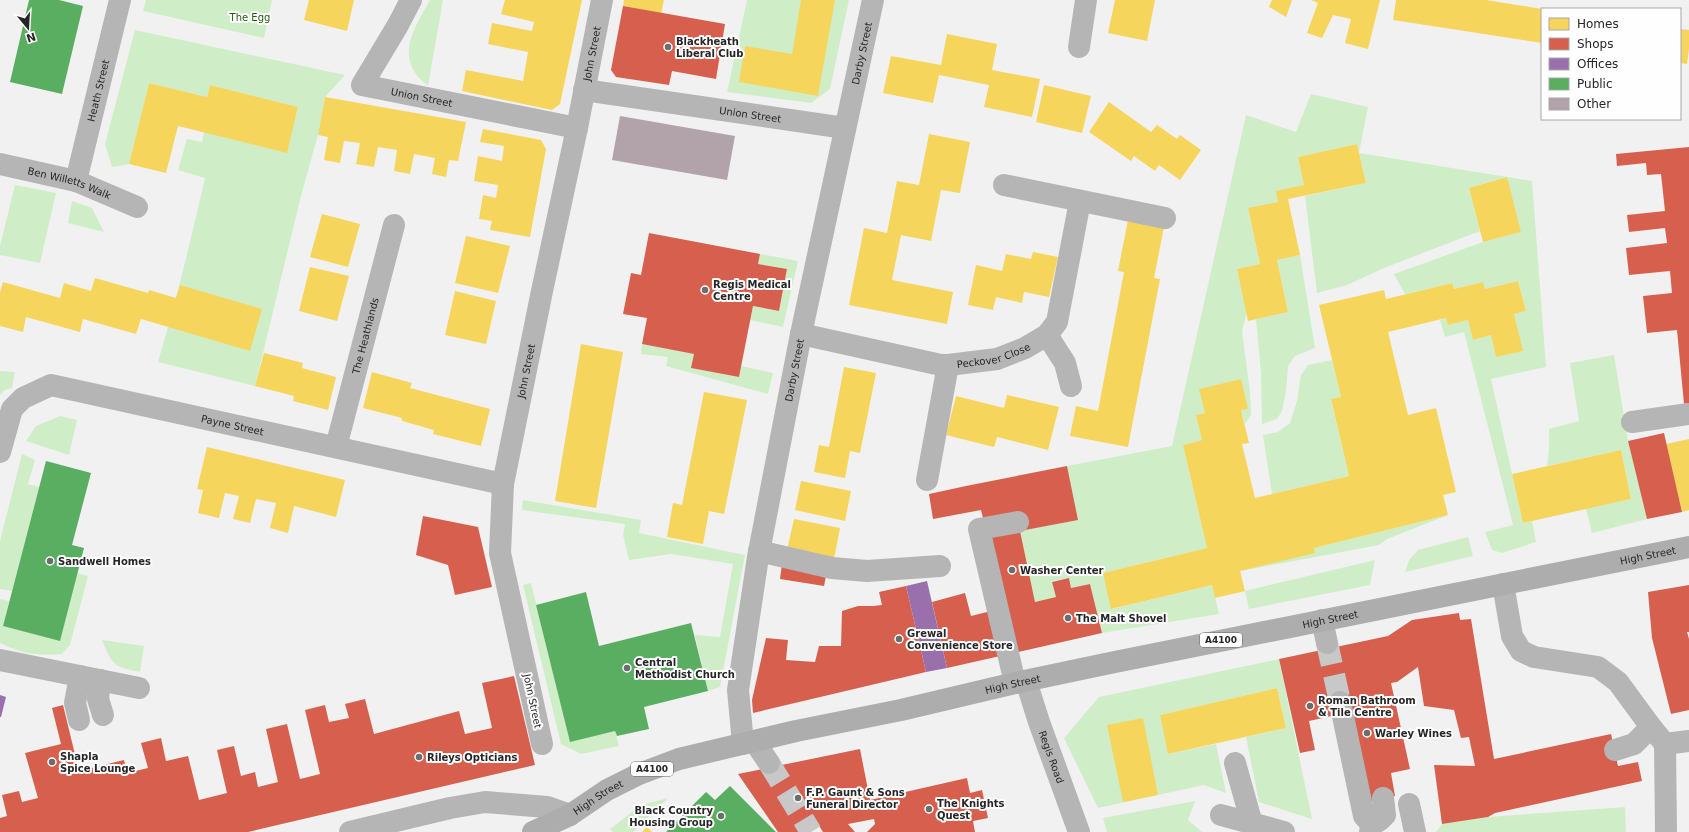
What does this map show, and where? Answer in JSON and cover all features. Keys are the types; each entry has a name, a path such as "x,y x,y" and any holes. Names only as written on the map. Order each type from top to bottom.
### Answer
{"main road":[{"name":"High Street","path":"570,815 607,790 639,774 679,759 749,742 901,710 1020,682 1689,547"},
{"name":"A4100","path":"533,832 570,815"},
{"name":"A4100","path":"554,832 570,815"}],"street":[{"name":"Heath Street","path":"76,180 120,0"},
{"name":"Union Street","path":"411,0 362,85 577,128"},
{"name":"John Street","path":"542,744 500,553 503,484 602,0"},
{"name":"Darby Street","path":"749,742 738,690 759,554 801,334 873,0"},
{"path":"1079,48 1086,0"},
{"name":"Union Street","path":"584,90 845,128"},
{"name":"Ben Willetts Walk","path":"0,164 76,180 137,207"},
{"path":"1004,185 1165,218"},
{"name":"Peckover Close","path":"801,334 941,365 997,359 1025,348 1047,335 1057,322 1080,201"},
{"name":"The Heathlands","path":"336,447 394,225"},
{"path":"1047,335 1064,363 1071,386"},
{"path":"927,480 948,365"},
{"name":"Payne Street","path":"0,452 12,409 23,398 51,385 503,484"},
{"path":"1632,422 1689,414"},
{"name":"Regis Road","path":"1018,522 979,529 1020,682 1039,722 1079,832"},
{"path":"759,554 832,568 867,571 940,566"},
{"path":"1503,584 1512,636 1521,651 1534,657 1598,667 1618,682 1651,727 1666,744 1666,832"},
{"path":"1322,620 1327,643"},
{"path":"0,660 139,688"},
{"path":"90,678 103,715"},
{"path":"79,720 75,703 90,678"},
{"path":"1340,702 1364,816 1371,829 1385,815 1384,798"},
{"path":"1615,750 1634,744 1651,727"},
{"path":"1666,744 1689,741"},
{"path":"749,742 769,764"},
{"path":"1235,763 1252,824"},
{"name":"High Street","path":"350,832 450,808 485,802 547,807 570,815"},
{"path":"1408,804 1415,832"},
{"path":"1221,815 1284,832"}],"green space":[{"name":"The Egg","path":"146,0 272,0 264,38 143,11"},
{"path":"430,0 443,0 428,86 417,76 411,65 409,55 413,33"},
{"path":"747,0 849,0 830,89 811,103 727,92"},
{"path":"135,30 345,75 325,97 318,135 301,196 255,386 158,362 183,270 205,178 178,170 187,139 202,142 204,132 287,152 298,107 210,85 207,97 149,83 129,164 112,167 105,144"},
{"path":"1311,94 1368,107 1359,153 1357,144 1298,157 1304,185 1278,202 1248,209 1260,264 1237,269 1247,312 1242,331 1250,392 1251,415 1245,424 1241,410 1241,379 1200,389 1205,413 1196,415 1202,440 1183,445 1207,548 1103,573 1112,609 1212,585 1219,614 1102,633 1090,584 1071,588 1069,578 1052,581 1056,597 1035,602 1020,531 1077,520 1067,466 1172,446 1246,115 1296,132"},
{"path":"1359,153 1532,181 1546,367 1491,379 1523,523 1532,521 1536,542 1502,553 1492,550 1485,532 1513,525 1464,332 1445,337 1440,320 1446,318 1448,325 1468,320 1473,340 1491,335 1496,357 1522,351 1514,314 1526,311 1518,281 1485,289 1483,282 1454,289 1452,283 1405,294 1394,274 1483,242 1521,232 1506,177 1469,188 1480,231 1384,268 1347,285 1317,293 1305,196 1366,183"},
{"path":"15,185 56,193 40,263 0,255 0,246"},
{"path":"72,201 92,208 104,232 68,223"},
{"path":"760,254 798,261 783,327 750,320 753,306 779,311 787,269 758,264"},
{"path":"1300,255 1315,348 1295,356 1288,366 1286,391 1282,411 1277,419 1262,424 1261,373 1256,319 1288,312 1277,260"},
{"path":"642,344 694,354 692,368 739,377 741,366 773,373 768,394 666,366 668,357 641,354"},
{"path":"1614,355 1628,441 1647,519 1592,533 1586,509 1631,499 1621,450 1547,466 1549,429 1579,421 1570,363"},
{"path":"1332,360 1341,397 1331,400 1349,476 1272,494 1263,435 1278,432 1290,423 1297,401 1301,375 1308,365"},
{"path":"0,371 15,372 12,388 5,390 0,395"},
{"path":"60,416 77,420 69,455 26,441 36,426"},
{"path":"22,454 35,460 28,484 39,487 12,591 0,589 0,541"},
{"path":"523,500 641,520 639,533 745,555 720,687 708,691 695,635 720,637 733,564 671,554 629,560 623,535 625,524 522,510"},
{"path":"1448,515 1387,539 1379,545 1240,571 1314,548"},
{"path":"1468,537 1473,556 1405,572 1409,560 1418,550"},
{"path":"1375,560 1370,585 1249,609 1245,591"},
{"path":"77,573 88,576 70,645 62,654 45,655 23,652 0,643 0,599 9,601 3,626"},
{"path":"531,583 570,741 615,731 619,746 581,754 561,744 523,585"},
{"path":"102,640 144,646 140,672 115,664 108,655"},
{"path":"1279,659 1312,819 1259,802 1246,737 1286,728 1277,688 1160,715 1169,754 1216,744 1226,793 1204,785 1098,808 1064,738 1099,697"},
{"path":"668,798 633,832 613,832 610,829 645,804"},
{"path":"1195,801 1188,820 1202,832 1107,832 1103,818"},
{"path":"1625,807 1626,832 1436,832 1442,824 1488,817"}],"building: Homes":[{"path":"309,0 354,0 347,31 304,20"},
{"path":"505,0 582,0 560,104 552,110 462,91 466,70 523,81 528,52 488,44 492,23 532,31 534,22 501,14"},
{"path":"624,0 664,0 661,14 623,6"},
{"path":"801,0 835,0 818,96 739,82 745,46 792,54"},
{"path":"1115,0 1155,0 1147,41 1108,33"},
{"path":"1272,0 1292,0 1286,17 1269,7"},
{"path":"1311,0 1380,0 1368,49 1345,43 1351,19 1333,15 1322,38 1307,33 1318,3"},
{"path":"1396,0 1486,0 1541,9 1541,43 1393,20"},
{"path":"1681,29 1689,30 1687,64 1681,63"},
{"path":"947,34 997,44 992,70 1040,79 1032,117 984,107 989,85 939,75 933,103 883,93 891,56 941,65"},
{"path":"149,83 207,97 210,85 298,107 287,153 178,126 166,173 129,164"},
{"path":"1044,85 1091,96 1082,133 1036,122"},
{"path":"325,97 466,122 458,161 449,160 446,177 432,174 435,158 414,154 410,174 394,171 397,150 378,147 374,167 356,164 360,143 344,141 340,163 324,160 328,137 318,135"},
{"path":"1109,102 1151,132 1157,125 1177,139 1180,135 1201,150 1180,180 1159,165 1155,171 1134,156 1131,161 1089,132"},
{"path":"483,129 541,140 546,149 530,237 490,230 492,221 479,219 483,195 496,198 498,185 474,181 478,156 502,161 504,146 480,142"},
{"path":"929,134 970,142 960,193 941,190 931,241 901,235 892,280 953,292 947,324 849,305 864,228 887,233 897,181 919,185"},
{"path":"1357,144 1366,183 1288,199 1300,255 1277,260 1288,312 1248,321 1237,269 1260,264 1248,208 1278,202 1276,191 1304,185 1298,157"},
{"path":"1507,177 1521,232 1483,242 1469,188"},
{"path":"322,214 360,224 348,267 310,257"},
{"path":"1128,220 1164,227 1154,278 1160,279 1128,447 1070,436 1076,406 1098,411 1124,272 1118,271"},
{"path":"466,236 510,246 498,293 455,283"},
{"path":"1033,252 1058,257 1049,297 1024,292 1022,303 996,297 993,310 968,305 976,265 1002,271 1006,254 1031,259"},
{"path":"310,267 349,276 337,321 299,311"},
{"path":"95,278 148,293 149,290 176,298 180,285 262,309 250,351 141,319 136,334 83,319 80,332 26,317 23,332 0,326 0,293 3,282 60,298 64,283 91,291"},
{"path":"1518,281 1526,311 1514,314 1523,351 1496,357 1491,335 1473,340 1468,320 1448,325 1446,318 1388,332 1408,415 1436,408 1456,492 1443,495 1448,515 1314,548 1315,553 1240,571 1245,591 1215,598 1212,585 1111,609 1103,573 1207,548 1183,445 1202,440 1196,415 1205,413 1199,389 1241,379 1248,409 1241,410 1249,443 1242,444 1255,498 1349,476 1331,399 1341,397 1319,305 1384,290 1386,299 1452,283 1454,289 1483,282 1485,289"},
{"path":"455,291 496,301 486,344 445,335"},
{"path":"581,344 623,352 596,508 555,501"},
{"path":"264,353 303,363 302,368 336,377 328,410 293,401 294,396 255,386"},
{"path":"844,367 876,373 860,453 850,451 845,478 814,472 819,445 829,447"},
{"path":"372,372 412,383 410,388 490,409 481,446 433,434 434,430 402,421 402,418 363,408"},
{"path":"704,392 747,400 724,514 709,511 703,544 667,537 673,503 682,505"},
{"path":"1007,395 1059,407 1048,450 997,437 994,447 946,435 956,396 1004,408"},
{"path":"1689,439 1689,510 1682,512 1666,444"},
{"path":"207,447 345,480 336,517 294,506 288,533 270,528 276,503 256,499 250,523 233,519 239,496 225,493 219,518 198,513 203,490 197,489"},
{"path":"1621,450 1631,499 1523,523 1512,474"},
{"path":"801,481 851,491 845,521 795,510"},
{"path":"794,519 840,528 834,559 787,550"},
{"path":"1277,688 1286,728 1168,754 1160,715"},
{"path":"1143,718 1158,795 1123,802 1107,725"},
{"path":"647,827 652,832 642,832"}],"building: Shops":[{"name":"Blackheath Liberal Club","path":"623,6 725,24 716,79 672,71 669,85 616,77 611,70"},
{"path":"1689,147 1689,403 1684,404 1677,330 1647,333 1643,296 1672,293 1670,271 1629,275 1626,248 1667,243 1665,228 1629,232 1627,215 1665,211 1661,174 1647,175 1646,163 1617,166 1616,154"},
{"name":"Regis Medical Centre","path":"649,233 760,254 758,264 787,269 779,311 753,306 739,377 691,368 694,354 642,344 647,318 623,314 631,273 641,275"},
{"path":"1664,433 1682,512 1647,519 1628,441"},
{"path":"1067,466 1078,520 1020,531 1035,602 1056,597 1052,582 1069,578 1071,588 1090,584 1102,633 947,668 932,602 965,593 971,616 991,611 983,518 981,510 933,519 929,494"},
{"path":"423,516 478,527 492,587 455,595 448,565 416,555"},
{"path":"782,564 827,571 824,586 780,579"},
{"path":"1689,585 1689,632 1687,632 1689,639 1689,710 1671,714 1652,638 1648,592"},
{"path":"906,586 926,672 753,713 752,700 766,638 788,640 786,660 815,662 819,646 841,646 842,611 858,606 882,605 879,592"},
{"path":"1459,613 1460,620 1471,619 1494,759 1611,734 1618,766 1638,762 1642,781 1495,813 1488,817 1442,824 1434,765 1475,766 1469,737 1461,738 1454,710 1424,706 1418,667 1397,682 1391,683 1410,769 1391,773 1395,796 1367,802 1344,693 1328,697 1332,716 1309,721 1315,750 1300,753 1279,659 1388,636 1412,620"},
{"path":"514,676 535,765 248,832 0,832 0,818 7,816 2,795 19,791 22,802 38,798 25,753 61,744 52,708 63,705 79,771 124,760 127,773 148,768 141,743 161,738 166,761 188,756 199,800 227,793 217,750 234,746 241,776 255,772 258,787 278,782 266,729 287,724 300,779 320,774 305,710 325,705 329,722 349,718 345,704 365,699 374,734 459,711 465,734 492,728 482,683"},
{"path":"860,749 870,800 967,778 970,793 982,790 988,818 973,821 975,832 867,832 875,824 874,819 848,824 855,832 823,832 816,821 800,832 778,832 738,774"}],"building: Offices":[{"path":"927,581 947,668 926,672 906,586"},
{"path":"0,695 6,697 1,717 0,717"}],"building: Public":[{"path":"29,0 59,0 83,6 62,94 10,82"},
{"name":"Sandwell Homes","path":"46,461 91,473 72,545 84,548 60,641 3,626"},
{"name":"Central Methodist Church","path":"586,592 599,646 691,623 708,691 644,707 649,729 617,736 615,731 570,742 536,605"},
{"name":"Black Country Housing Group","path":"730,786 776,832 666,832 706,792 715,800"}],"building: Other":[{"path":"620,116 735,136 727,180 612,160"}],"tunnel":[{"path":"1327,643 1340,702"},
{"path":"769,763 811,832"}],"place":[{"name":"Blackheath Liberal Club","path":"668,47"},
{"name":"Regis Medical Centre","path":"705,290"},
{"name":"Sandwell Homes","path":"50,561"},
{"name":"Washer Center","path":"1012,570"},
{"name":"The Malt Shovel","path":"1068,618"},
{"name":"Grewal Convenience Store","path":"899,639"},
{"name":"Central Methodist Church","path":"627,668"},
{"name":"Roman Bathroom & Tile Centre","path":"1310,706"},
{"name":"Warley Wines","path":"1367,733"},
{"name":"Rileys Opticians","path":"419,757"},
{"name":"Shapla Spice Lounge","path":"52,762"},
{"name":"F.P. Gaunt & Sons Funeral Director","path":"798,798"},
{"name":"The Knights Quest","path":"929,809"},
{"name":"Black Country Housing Group","path":"721,816"}]}
